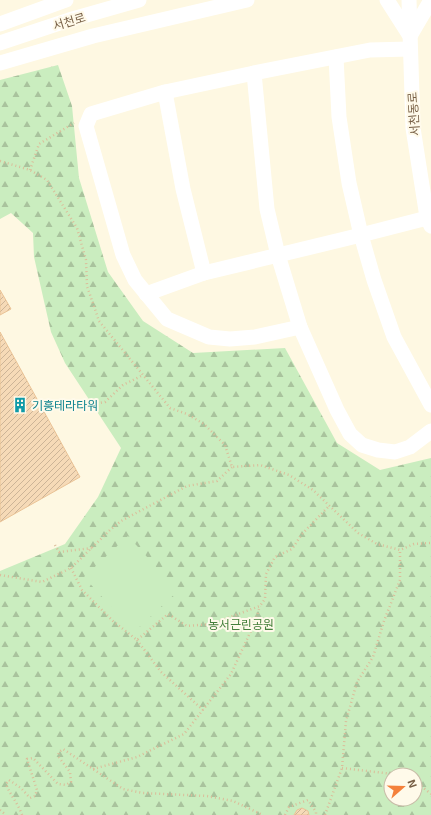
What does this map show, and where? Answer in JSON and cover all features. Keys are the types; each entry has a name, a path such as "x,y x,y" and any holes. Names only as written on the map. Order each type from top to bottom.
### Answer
{"street":[{"path":"0,24 66,0"},
{"name":"서천로","path":"0,43 70,20 139,0"},
{"path":"0,63 93,36 247,0"},
{"path":"387,0 410,42"},
{"name":"서천동로","path":"409,0 413,128 430,220"},
{"path":"410,42 431,0"},
{"path":"300,327 255,337 230,339 209,337 167,319 135,280 123,255 86,126 91,114 165,92 410,42"},
{"path":"336,57 339,117 349,182 361,236 394,337 431,405"},
{"path":"254,73 267,209 278,255 300,327 317,367 350,434 362,445 378,450 395,452 410,447 431,431"},
{"path":"165,92 183,190 204,273"},
{"path":"146,294 204,273 430,220"}],"path":[{"path":"30,170 39,144 61,129 91,114"},
{"path":"0,161 30,170 47,180 77,228 86,260 87,286 99,321 170,408 187,414 204,424 225,445 232,467"},
{"path":"93,404 105,402 123,385 143,375"},
{"path":"0,575 42,582 71,568 121,521 187,486 217,481 232,467 260,465 290,475 313,490 358,533 377,544 400,550 414,544 431,543"},
{"path":"93,770 137,757 184,734 231,674 255,622 260,606 265,599 266,574 275,557 292,549 302,534 329,506"},
{"path":"55,544 59,552 92,548"},
{"path":"325,815 342,768 346,721 357,682 373,657 384,621 400,580 400,550"},
{"path":"71,568 82,590 113,621 137,640 161,672 203,710"},
{"path":"137,640 168,614 187,626 211,624 260,606"},
{"path":"22,815 19,806 9,794 6,784 9,780 21,788 30,798 35,796 37,790 27,759 33,758 58,784 66,785 71,782 70,772 58,756 59,752 63,749 123,789 144,793 207,796 233,801 263,815"},
{"path":"342,768 383,773"},
{"path":"423,788 431,794"},
{"path":"285,815 289,807 308,800 316,812 316,815"},
{"path":"0,810 6,815"}],"green space":[{"name":"농서근린공원","path":"58,65 72,106 79,178 108,272 143,321 193,353 285,348 337,443 380,470 431,458 431,815 0,815 0,571 65,544 98,497 121,448 65,363 51,332 34,257 33,233 11,213 0,219 0,80"},
{"path":"128,536 178,591 134,632 84,577"}],"building":[{"path":"0,290 11,309 0,315"},
{"name":"기흥테라타워","path":"0,332 80,477 0,522"},
{"path":"302,808 308,811 309,815 294,815 297,810"}],"place":[{"name":"기흥테라타워","path":"20,405"}]}
